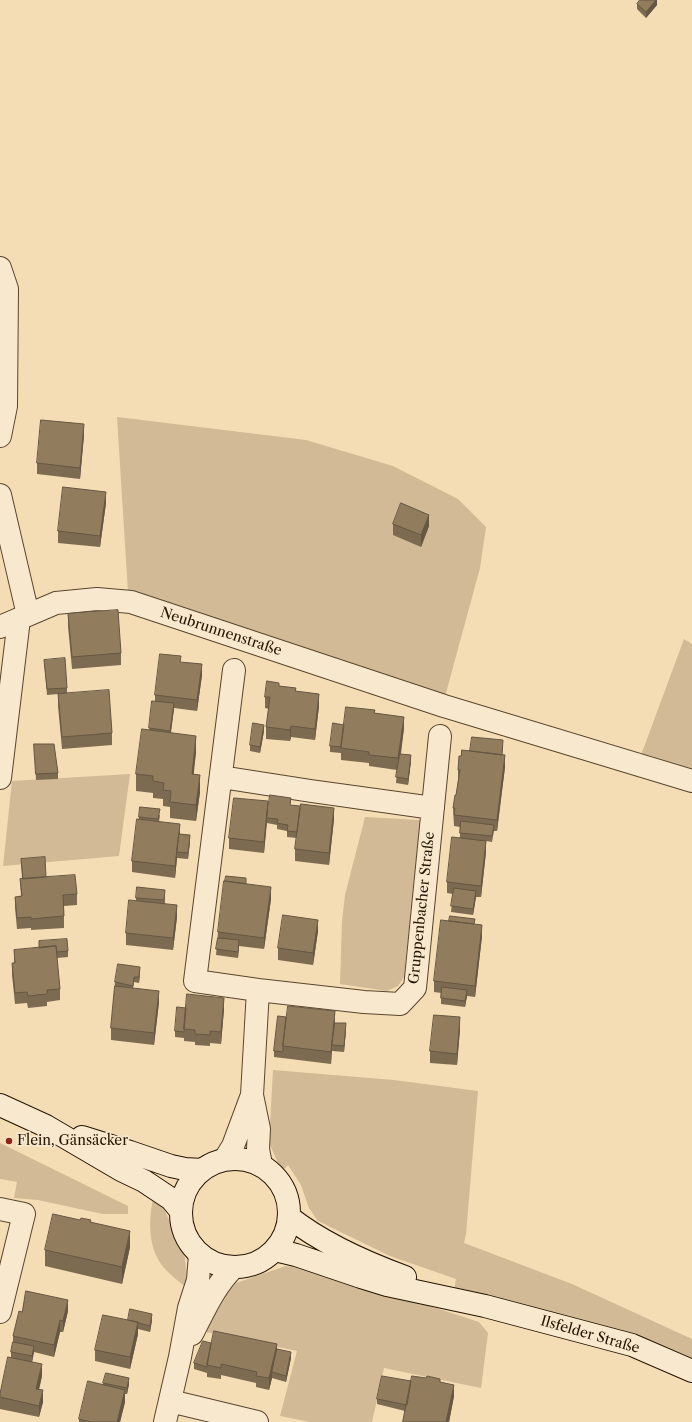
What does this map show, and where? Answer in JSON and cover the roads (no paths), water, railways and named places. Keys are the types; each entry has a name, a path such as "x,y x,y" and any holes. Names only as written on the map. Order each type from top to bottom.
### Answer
{"street":[{"path":"0,268 7,289 6,406 0,436"},
{"path":"0,496 16,620 0,778"},
{"name":"Neubrunnenstraße","path":"16,620 56,603 97,599 131,602 441,705 692,781"},
{"name":"Gruppenbacher Straße","path":"234,670 195,981 364,1002 400,1004 415,988 440,736"},
{"path":"221,777 433,808"},
{"path":"258,990 252,1095 259,1129 258,1149 261,1165"},
{"path":"225,1159 235,1142 252,1095"},
{"path":"0,1105 46,1126 159,1190 171,1199 180,1210"},
{"path":"46,1126 171,1166 202,1170"},
{"path":"225,1159 245,1159 261,1165 272,1173 282,1185 288,1200 290,1217 285,1234 275,1250 256,1263 233,1268 214,1264 200,1254 188,1241 182,1226 180,1210 183,1196 190,1182 202,1170 214,1163 225,1159"},
{"path":"0,1209 24,1214 0,1312"},
{"name":"Ilsfelder Straße","path":"290,1217 321,1239 365,1261 484,1306"},
{"name":"Ilsfelder Straße","path":"275,1250 296,1255 387,1285 484,1306 632,1345 692,1371"},
{"path":"165,1422 180,1357 189,1308 198,1280 200,1254"},
{"path":"180,1357 219,1283 233,1268"},
{"path":"170,1401 257,1422"}],"place":[{"name":"Flein, Gänsäcker","path":"9,1141"}]}
